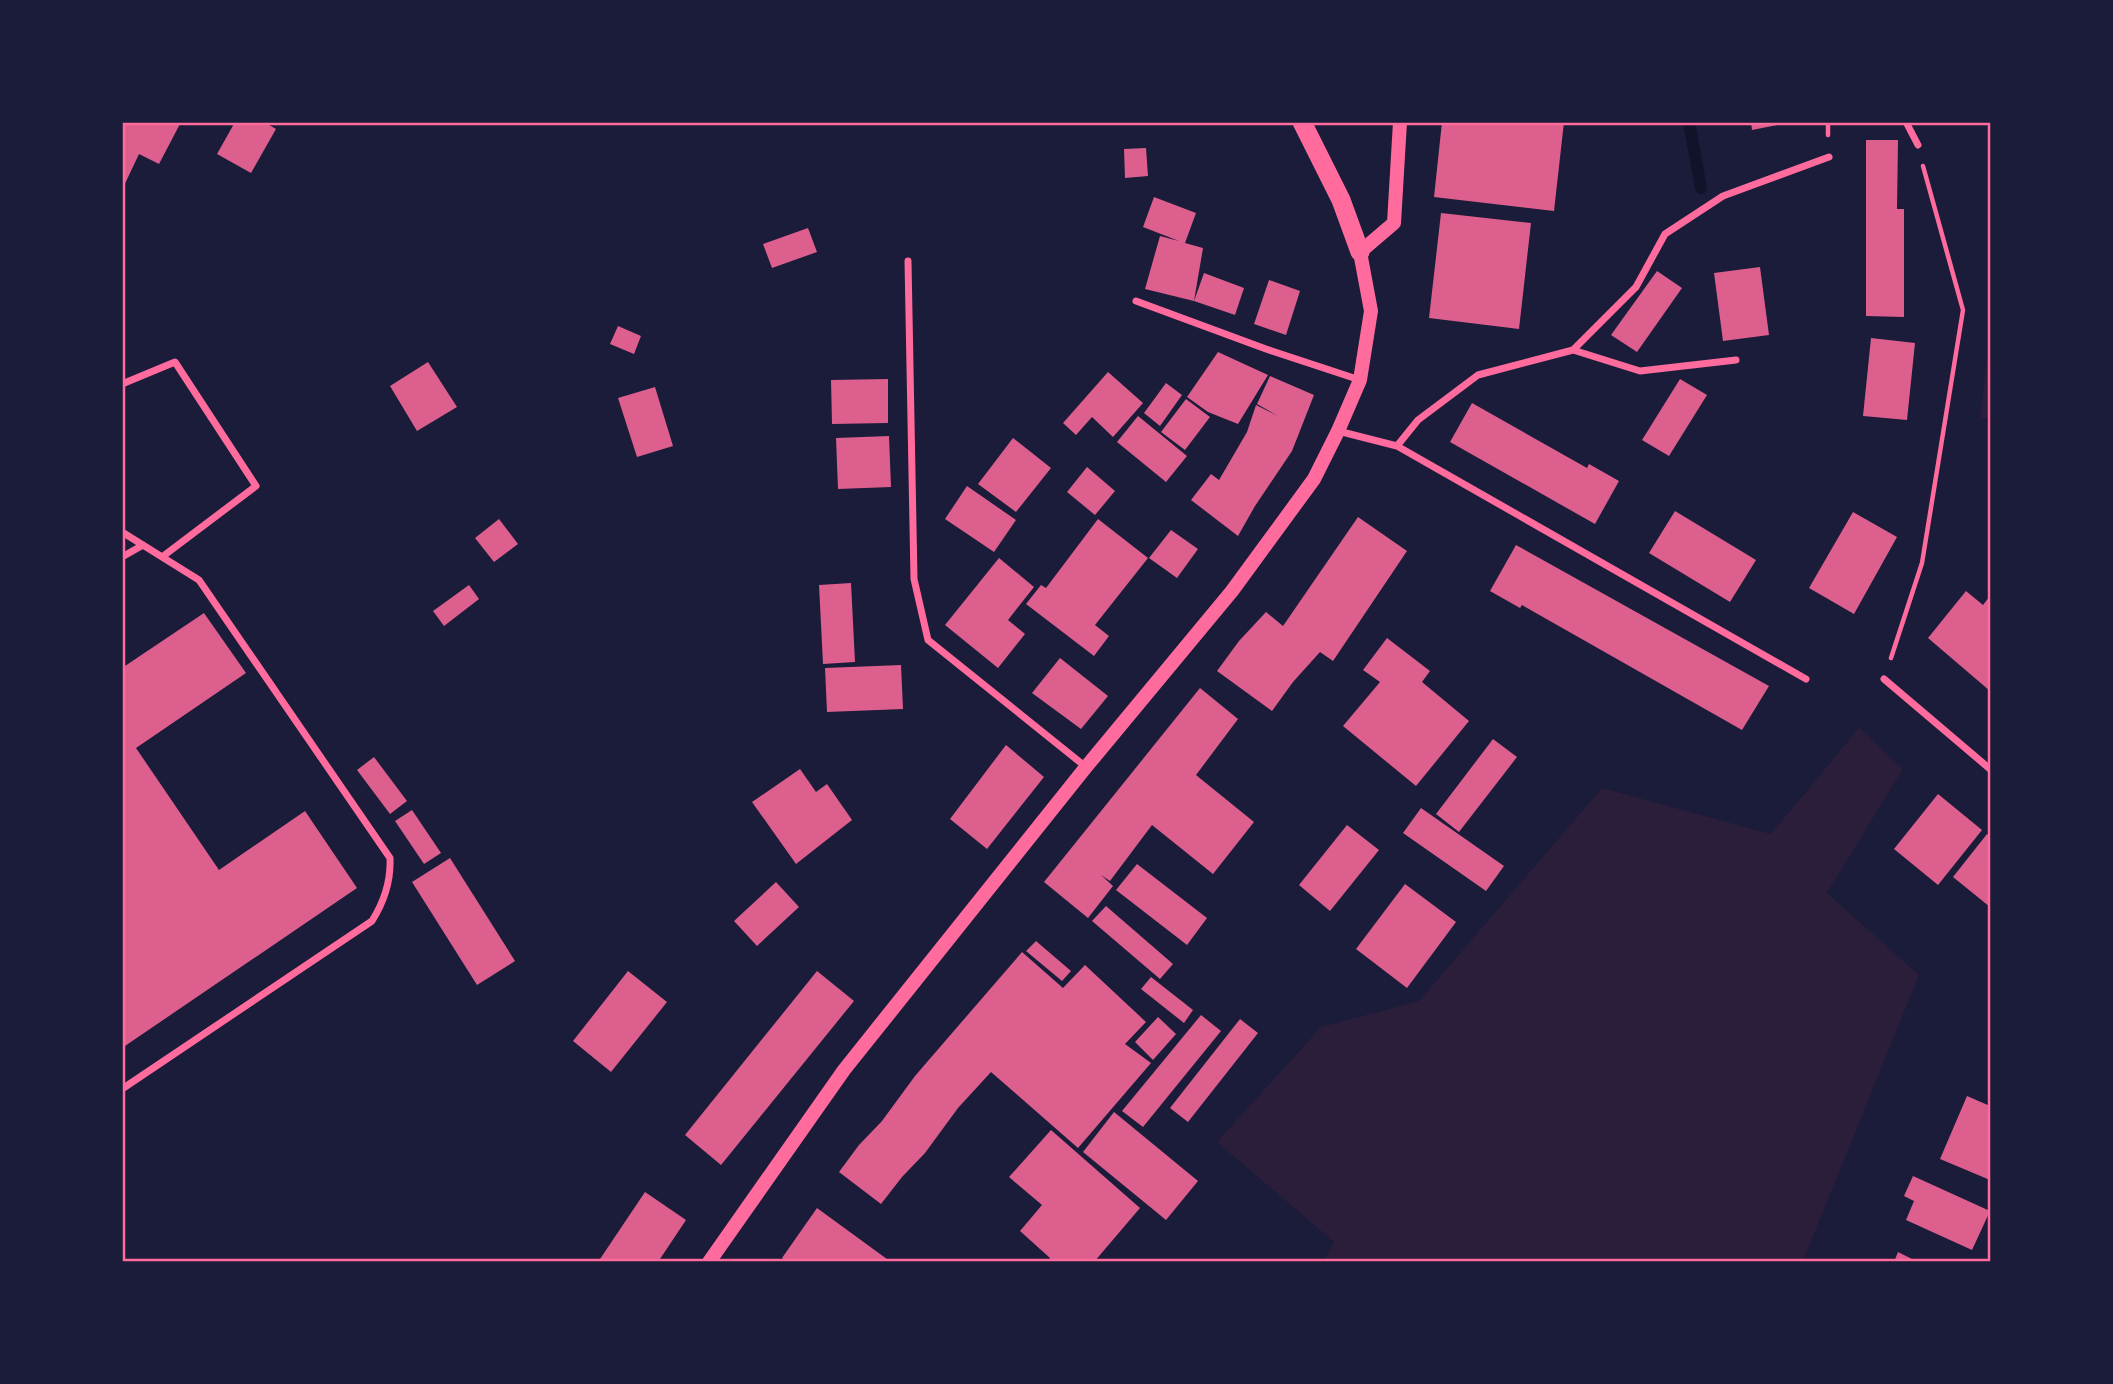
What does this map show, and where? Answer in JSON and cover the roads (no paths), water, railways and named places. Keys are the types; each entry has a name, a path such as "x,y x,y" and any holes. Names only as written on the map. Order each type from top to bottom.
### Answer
{"highway":[{"path":"1302,122 1340,200 1360,252"}],"main road":[{"path":"709,1262 844,1070 1086,767 1256,560 1314,479 1360,380 1371,311 1360,252 1394,223 1400,122"}],"street":[{"path":"1906,122 1918,145"},
{"path":"1397,446 1418,420 1478,375 1573,349 1636,287 1665,234 1723,196 1829,157"},
{"path":"908,261 914,579 928,640 1086,767"},
{"path":"1136,301 1360,380"},
{"path":"1573,349 1640,371 1736,360"},
{"path":"122,384 175,362 256,486 162,557"},
{"path":"1338,431 1397,446 1806,679"},
{"path":"122,532 199,580 390,858 390,870 381,908 372,921 122,1089"},
{"path":"122,557 143,545"},
{"path":"1884,679 1990,769"}],"waterway":[{"path":"1689,122 1701,188"}]}
